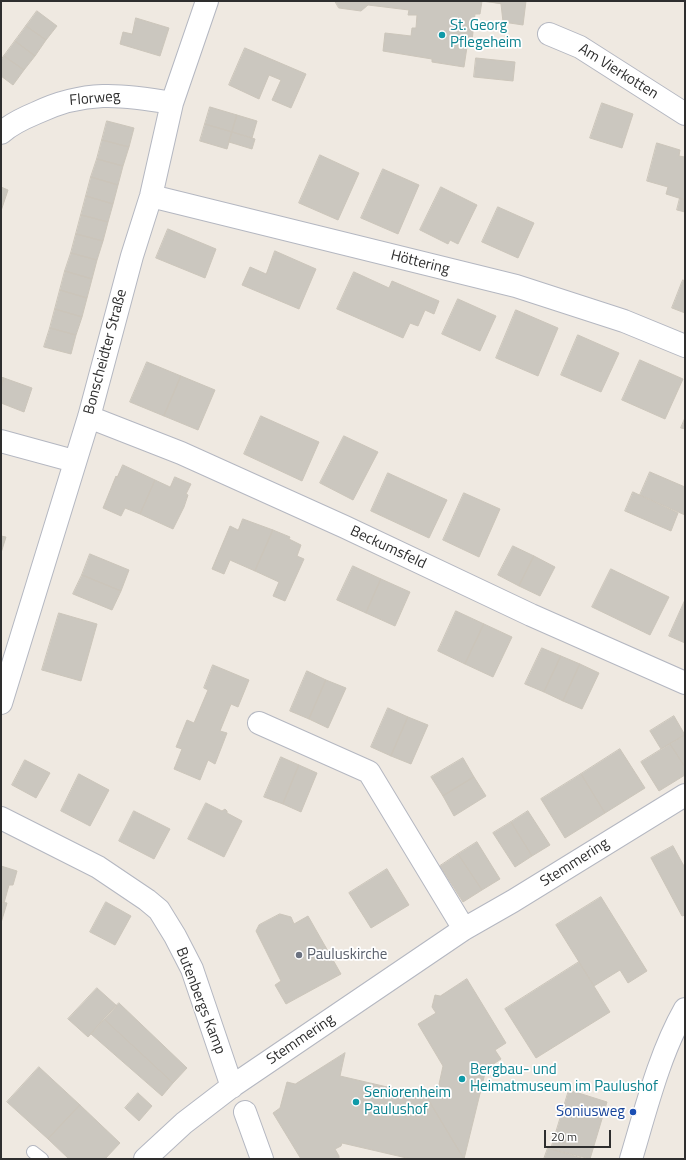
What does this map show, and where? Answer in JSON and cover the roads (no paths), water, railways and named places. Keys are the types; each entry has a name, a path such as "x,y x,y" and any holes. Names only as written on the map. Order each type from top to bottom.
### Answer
{"street":[{"name":"Bonscheidter Straße","path":"1,703 74,461 89,418 132,256 150,196 172,103 207,1"},
{"name":"Am Vierkotten","path":"549,34 580,47 685,114"},
{"name":"Florweg","path":"1,133 21,119 67,100 95,96 131,96 172,103"},
{"name":"Höttering","path":"150,196 516,286 624,322 685,346"},
{"name":"Beckumsfeld","path":"89,418 181,453 345,527 531,615 685,683"},
{"path":"1,441 74,461"},
{"path":"259,723 370,772 464,929"},
{"name":"Stemmering","path":"145,1159 184,1123 232,1087 464,929 513,901 685,795"},
{"name":"Butenbergs Kamp","path":"1,818 98,867 147,900 159,910 175,936 192,969 232,1087"},
{"path":"631,1159 653,1085 677,1024 685,1009"},
{"path":"245,1112 262,1159"}],"place":[{"name":"St. Georg Pflegeheim","path":"442,35"},
{"name":"Pauluskirche","path":"299,955"},
{"name":"Bergbau- und Heimatmuseum im Paulushof","path":"462,1079"},
{"name":"Seniorenheim Paulushof","path":"356,1102"},
{"name":"Soniusweg","path":"633,1112"}]}
